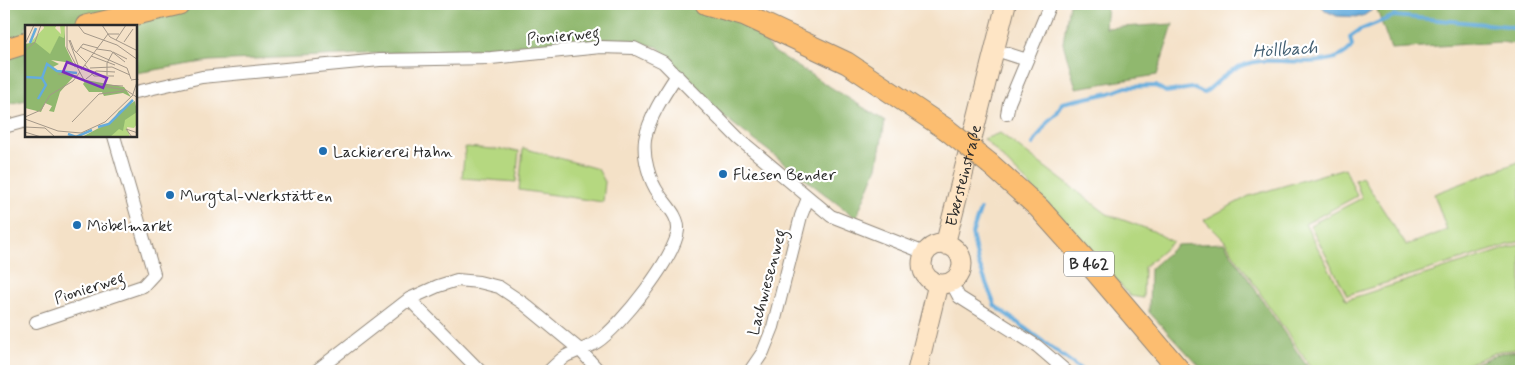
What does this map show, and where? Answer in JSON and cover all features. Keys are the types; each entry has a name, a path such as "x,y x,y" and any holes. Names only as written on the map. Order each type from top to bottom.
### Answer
{"main road":[{"path":"90,25 179,4"},
{"name":"B 462","path":"706,4 745,15 847,63 946,129 990,164 1039,208 1180,371"},
{"path":"4,50 25,43"}],"street":[{"name":"Ebersteinstraße","path":"945,244 993,49 1006,4"},
{"path":"1007,114 1009,103 1050,4"},
{"name":"Pionierweg","path":"138,92 210,76 380,60 491,58 601,47 634,48 663,62 739,139 831,216 925,253"},
{"path":"993,49 1027,60"},
{"path":"549,371 565,357 598,342 621,320 672,251 678,230 677,218 655,189 647,166 645,140 662,98 676,75"},
{"path":"4,127 25,121"},
{"name":"Pionierweg","path":"36,322 143,286 154,274 115,138"},
{"name":"Lachwiesenweg","path":"750,371 763,352 773,327 800,216 808,198"},
{"name":"Ebersteinstraße","path":"918,371 944,283 959,273 961,261 956,250 945,244 934,246 925,253"},
{"path":"925,253 922,266 923,272 932,282 944,283 959,297 1038,346 1066,371"},
{"path":"316,371 409,299 457,280 480,282 499,287 523,302 580,350 599,371"},
{"path":"409,299 480,371"}],"green space":[{"path":"4,4 746,4 745,7 771,50 885,121 877,167 856,218 719,113 658,47 623,39 475,49 209,61 138,73 138,25 25,25 25,100 4,105"},
{"path":"1069,4 1107,4 1105,28 1173,24 1157,75 1076,88 1063,43"},
{"path":"1375,4 1521,4 1521,45 1501,42 1391,49"},
{"path":"1000,133 1107,214 1153,231 1173,242 1144,267 1143,298 1130,296 1071,227 984,139"},
{"path":"465,147 519,151 516,182 462,178"},
{"path":"523,148 598,169 605,182 603,202 519,190"},
{"path":"1521,161 1521,241 1347,295 1310,225 1362,198 1355,180 1362,177 1406,245 1447,230 1434,194"},
{"path":"1345,168 1357,196 1305,224 1346,300 1521,244 1521,349 1499,351 1451,371 1313,371 1224,240 1204,220 1249,196"},
{"path":"1224,243 1310,371 1204,371 1149,312 1150,269 1177,245"},
{"path":"1521,351 1521,371 1457,371 1500,353"}],"water":[{"path":"1320,4 1371,4 1373,9 1362,17 1337,16 1326,11"}],"waterway":[{"name":"Höllbach","path":"1033,144 1049,120 1057,113 1062,103 1110,93 1126,87 1156,86 1166,92 1192,88 1204,93 1231,71 1251,63 1261,61 1310,62 1335,58 1345,53 1352,46 1350,37 1360,30 1394,16 1508,26 1521,30"},
{"name":"Höllbach","path":"980,210 972,234 978,262 995,306 1083,371"}],"place":[{"name":"Lackiererei Hahn","path":"323,151"},
{"name":"Fliesen Bender","path":"723,174"},
{"name":"Murgtal-Werkstätten","path":"170,195"},
{"name":"Möbelmarkt","path":"77,225"}]}
